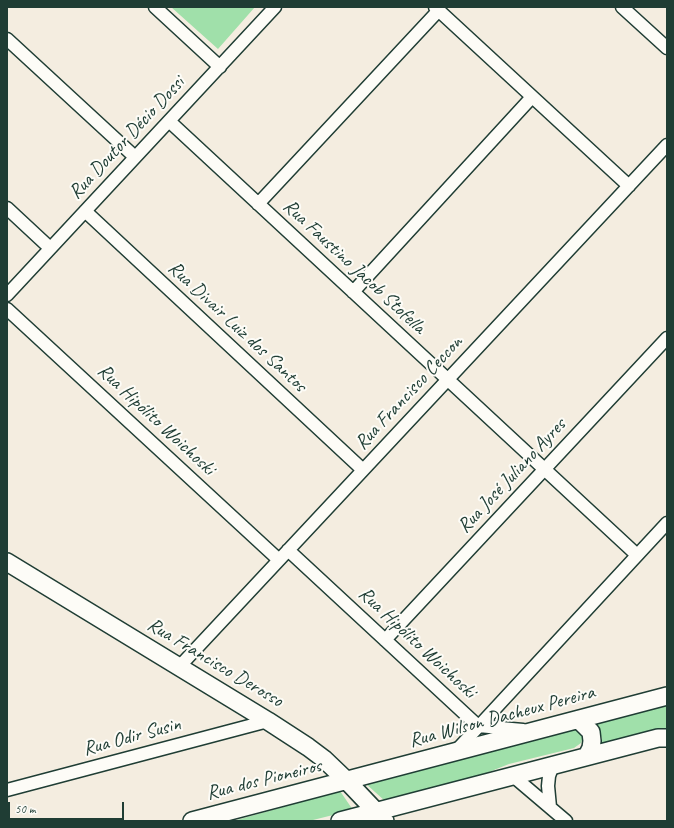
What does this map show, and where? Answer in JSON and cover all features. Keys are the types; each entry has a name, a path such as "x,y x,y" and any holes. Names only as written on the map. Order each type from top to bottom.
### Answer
{"main road":[{"name":"Rua Francisco Derosso","path":"7,562 268,721 308,747 347,781 380,816"},
{"name":"Rua Wilson Dacheux Pereira","path":"347,781 667,696"},
{"path":"578,720 591,732 591,748 587,756"},
{"path":"340,821 380,816 553,765 658,738 667,738"},
{"name":"Rua dos Pioneiros","path":"192,821 347,781"}],"street":[{"path":"155,7 220,67"},
{"name":"Rua Doutor Décio Dossi","path":"7,295 275,7"},
{"path":"622,7 667,48"},
{"path":"258,204 437,9 629,186"},
{"path":"7,39 135,157"},
{"path":"353,292 532,97"},
{"name":"Rua Faustino Jacob Stofella","path":"169,121 637,555"},
{"name":"Rua Francisco Ceccon","path":"178,667 667,145"},
{"path":"7,208 50,248"},
{"name":"Rua Divair Luiz dos Santos","path":"85,211 363,470"},
{"name":"Rua Hipólito Woichoski","path":"7,309 279,560"},
{"name":"Rua José Juliano Ayres","path":"385,640 667,338"},
{"path":"454,752 667,523"},
{"name":"Rua Hipólito Woichoski","path":"288,550 478,726 534,731"},
{"name":"Rua Odir Susin","path":"7,790 268,721"},
{"path":"550,807 548,786 549,776 553,765"},
{"path":"514,776 566,821"}],"green space":[{"path":"171,7 255,7 218,49"},
{"path":"667,705 667,728 601,745 602,739 599,730 594,724"},
{"path":"572,729 579,731 583,737 581,743 574,748 509,764 479,776 385,801 365,783"},
{"path":"340,791 353,810 309,821 233,821"}]}
